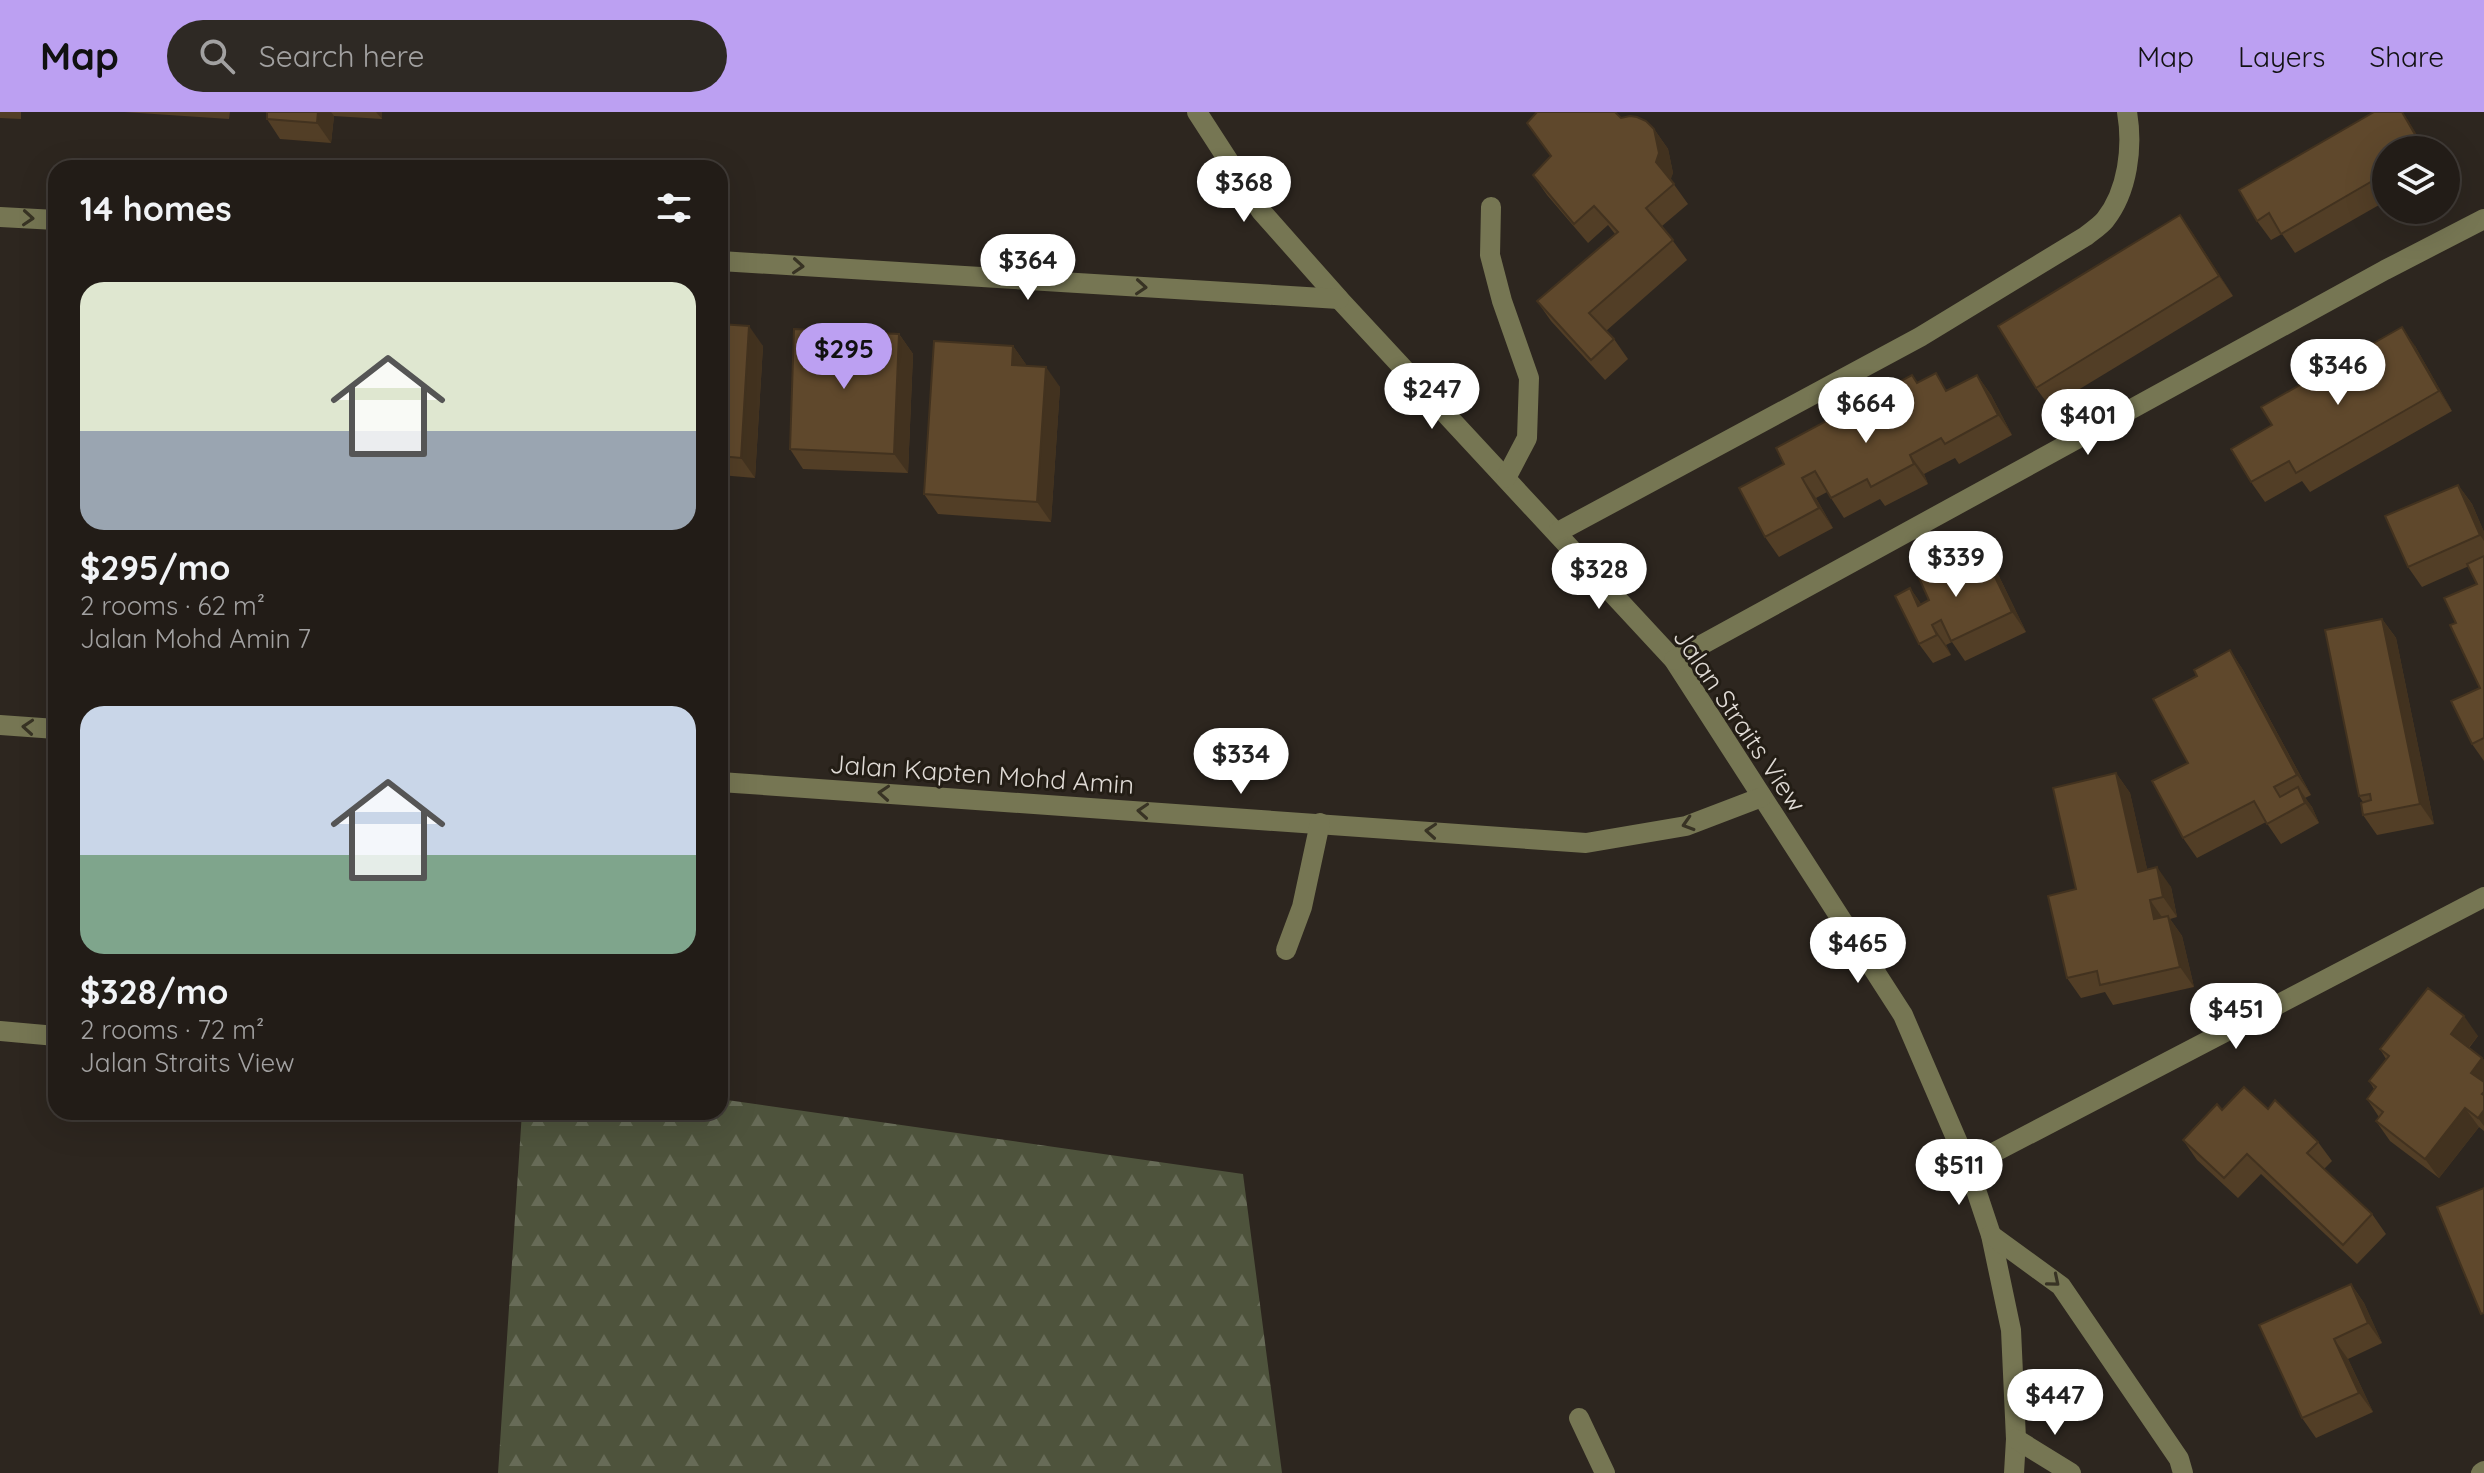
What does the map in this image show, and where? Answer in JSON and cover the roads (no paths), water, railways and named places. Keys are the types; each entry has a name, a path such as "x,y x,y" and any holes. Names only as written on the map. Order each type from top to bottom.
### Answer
{"street":[{"name":"Jalan Straits View","path":"1197,112 1261,211 1674,660 1903,1015 1968,1166 1991,1235 2011,1330 2016,1439 2014,1473"},
{"path":"1558,532 1920,337 2086,236 2106,219 2126,179 2131,134 2127,112"},
{"path":"1491,207 1490,255 1502,301 1529,378 1527,438 1506,478"},
{"path":"0,217 48,220"},
{"path":"1674,660 2371,277 2484,219"},
{"path":"728,261 1339,299"},
{"path":"0,725 48,728"},
{"name":"Jalan Kapten Mohd Amin","path":"728,783 1586,843 1686,826 1762,797"},
{"path":"1286,950 1302,907 1320,823"},
{"path":"1968,1166 2484,897"},
{"path":"0,1031 48,1035"},
{"path":"1991,1235 2061,1286 2179,1459 2183,1473"},
{"path":"1579,1418 1605,1473"},
{"path":"2016,1439 2071,1473"}]}
